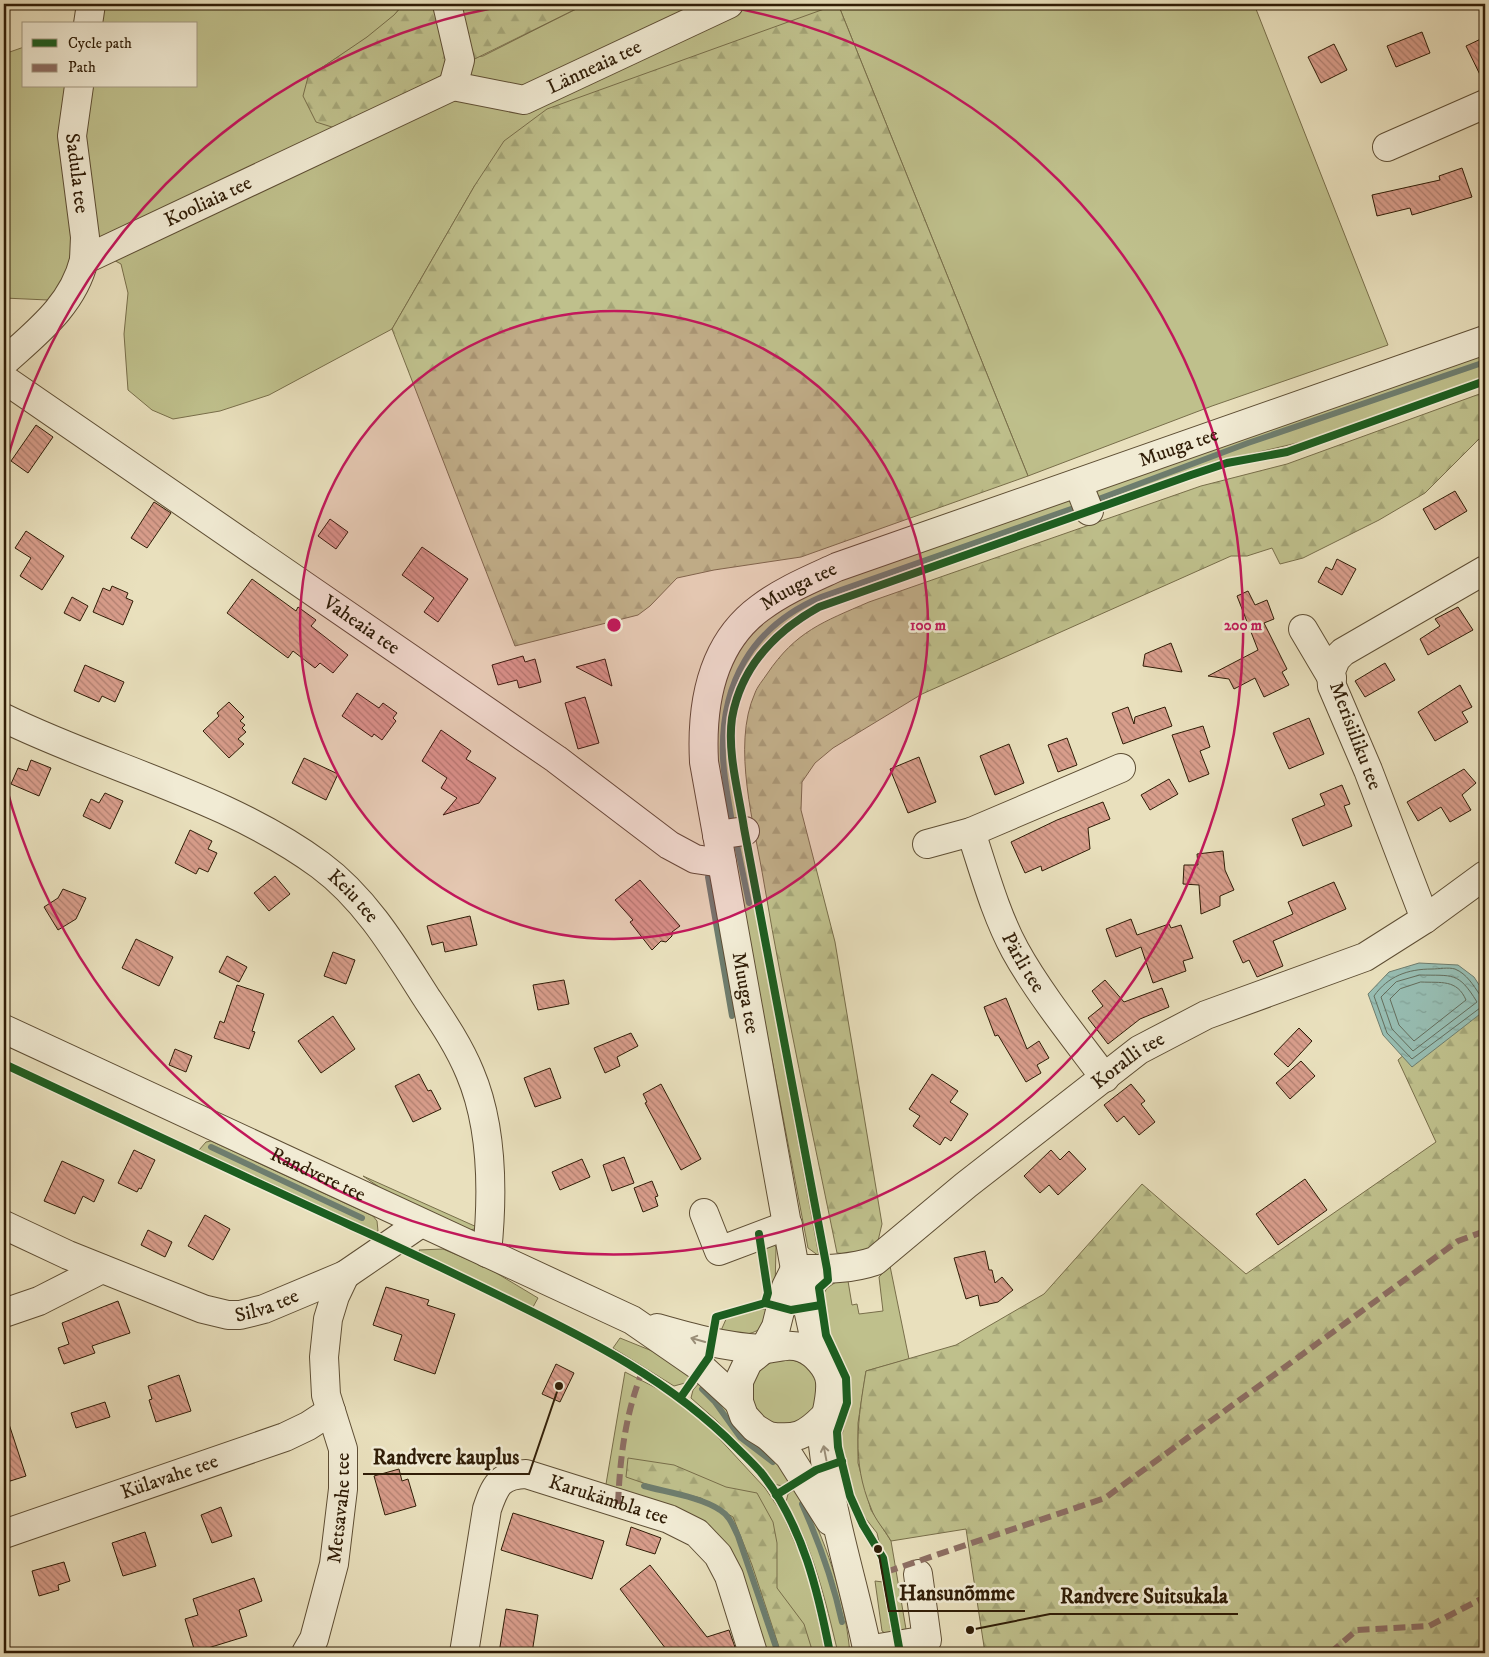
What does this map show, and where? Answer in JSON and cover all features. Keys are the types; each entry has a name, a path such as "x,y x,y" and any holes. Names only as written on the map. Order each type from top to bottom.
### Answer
{"street":[{"path":"88,22 91,4"},
{"path":"447,4 460,60 453,86"},
{"name":"Länneaia tee","path":"453,86 524,100 729,4"},
{"name":"Kooliaia tee","path":"84,260 453,86"},
{"name":"Sadula tee","path":"79,88 72,136 85,237 84,260"},
{"path":"1387,147 1485,104"},
{"path":"4,362 53,317 79,279 84,260"},
{"name":"Muuga tee","path":"819,1359 803,1286 794,1269 788,1225 704,762 703,731 705,704 712,675 722,652 737,631 753,614 784,592 838,567 1485,340"},
{"name":"Vaheaia tee","path":"4,379 556,759 669,845 695,859 722,863"},
{"path":"1078,483 1089,511"},
{"name":"Merisiiliku tee","path":"1425,919 1368,770 1332,686 1331,671 1336,659 1343,652 1485,570"},
{"path":"1302,629 1332,678"},
{"name":"Keiu tee","path":"4,718 233,815 266,832 320,865 357,899 374,920 445,1025 470,1072 479,1099 486,1135 489,1173 487,1253"},
{"path":"927,844 971,832 1121,768"},
{"path":"717,835 745,831"},
{"name":"Pärli tee","path":"971,832 1000,920 1015,951 1105,1078"},
{"name":"Koralli tee","path":"794,1269 841,1269 858,1267 875,1261 966,1184 1139,1050 1206,1015 1365,957 1425,919 1485,875"},
{"name":"Randvere tee","path":"4,1029 632,1320 712,1344 764,1349 783,1344 803,1348 819,1359 830,1377 832,1398 824,1417 823,1444 839,1535 847,1558 867,1652"},
{"path":"704,1213 720,1251 788,1225"},
{"name":"Silva tee","path":"4,1225 102,1269 203,1308 234,1315 264,1309 345,1275 421,1223"},
{"path":"4,1313 39,1301 102,1269"},
{"name":"Muuga tee","path":"764,1349 776,1327 786,1287 794,1269"},
{"name":"Metsavahe tee","path":"306,1653 314,1639 334,1564 343,1489 343,1449 326,1395 324,1339 335,1296 345,1275"},
{"name":"Randvere tee","path":"632,1320 703,1369 739,1402 744,1416 755,1428 768,1436 789,1456 839,1535"},
{"path":"739,1402 739,1381 748,1362 764,1349"},
{"name":"Külavahe tee","path":"4,1534 285,1437 308,1426 331,1411"},
{"path":"768,1436 789,1439 809,1432 824,1417"},
{"name":"Karukämbla tee","path":"464,1653 486,1509 493,1491 500,1481 512,1475 526,1474 669,1519 697,1533 718,1555 729,1576 753,1653"},
{"path":"867,1652 927,1640 918,1574"}],"green space":[{"path":"102,4 404,4 371,35 308,77 483,56 586,4 838,4 475,185 392,329 269,395 220,411 173,419 152,410 128,390 124,334 128,293 121,264 108,257 48,300 4,298 4,54 22,48 22,88 198,88 198,22 99,22"},
{"path":"404,4 586,4 335,128 316,122 303,96 308,77 367,37 394,15"},
{"path":"838,4 1254,4 1388,345 1212,406 1028,476"},
{"path":"838,4 1028,476 801,557 714,570 677,578 650,606 638,615 515,646 392,329 475,185 504,141 547,109"},
{"path":"1485,349 1485,378 1318,438 1217,462 1093,505 1091,490"},
{"path":"1485,392 1485,433 1425,493 1379,520 1303,558 1280,564 1272,548 1247,556 1231,556 922,694 833,748 815,763 802,782 801,810 835,942 882,1224 877,1245 864,1256 837,1253 781,976 747,787 745,737 748,714 757,688 778,659 789,647 812,629 869,602 1201,486 1287,464"},
{"path":"1071,497 1081,509 830,598 788,622 771,637 743,673 734,693 729,716 727,741 739,821 723,819 716,764 716,727 721,691 737,653 767,619 798,598 859,572"},
{"path":"741,838 819,1256 808,1248 730,840"},
{"path":"1485,985 1485,1653 985,1653 966,1529 891,1541 873,1512 861,1474 858,1440 866,1371 956,1345 1044,1294 1142,1184 1246,1274 1436,1142 1398,1060"},
{"path":"211,1141 373,1216 377,1221 378,1231 375,1232 199,1150 206,1142"},
{"path":"363,1176 479,1228 470,1230 395,1198"},
{"path":"764,1242 773,1244 776,1247 775,1289 771,1290"},
{"path":"443,1249 488,1268 538,1298 533,1307 420,1253 419,1250"},
{"path":"890,1266 909,1359 866,1371 858,1423 858,1463 871,1510 891,1541 907,1635 901,1636 877,1533 863,1515 854,1498 843,1456 841,1439 849,1405 850,1382 830,1332 823,1295 827,1288 836,1282 848,1281 852,1305 857,1304 859,1314 883,1311 879,1277"},
{"path":"754,1309 767,1309 763,1327 748,1334 719,1335 727,1317"},
{"path":"620,1338 662,1355 692,1375 685,1383 674,1386 613,1348"},
{"path":"785,1359 797,1362 808,1369 815,1380 818,1392 815,1404 808,1415 797,1422 785,1425 773,1422 762,1415 755,1404 752,1392 755,1380 762,1369 773,1362"},
{"path":"625,1372 664,1392 704,1422 765,1488 782,1513 806,1568 826,1653 765,1653 725,1552 605,1490"},
{"path":"701,1381 724,1404 739,1431 767,1453 792,1478 782,1486 774,1484 717,1421 691,1398 693,1390"},
{"path":"628,1458 674,1465 726,1487 757,1493 773,1522 777,1543 777,1588 804,1624 813,1653 781,1653 752,1565 733,1517 701,1498 655,1487 626,1477"},
{"path":"798,1487 817,1527 832,1568 843,1610 850,1653 838,1653 818,1575 804,1538 786,1502 788,1494"},
{"path":"875,1581 883,1582 892,1638 882,1631"}],"water":[{"path":"1419,963 1458,965 1474,977 1485,994 1484,1011 1412,1067 1383,1035 1368,994 1389,972"}],"building":[{"path":"1422,32 1430,53 1396,67 1387,46"},
{"path":"1485,37 1485,85 1466,46"},
{"path":"1334,44 1347,70 1321,83 1308,57"},
{"path":"1462,168 1472,197 1412,215 1410,208 1377,216 1372,195 1440,180 1439,176"},
{"path":"36,425 53,437 28,473 11,461"},
{"path":"1455,491 1467,511 1435,530 1423,509"},
{"path":"154,502 171,513 147,548 131,538"},
{"path":"330,519 348,532 336,549 318,536"},
{"path":"26,531 64,556 42,590 20,576 31,558 15,548"},
{"path":"422,547 468,579 438,622 424,612 434,598 402,575"},
{"path":"1337,559 1356,569 1342,595 1318,582 1326,567 1332,570"},
{"path":"252,579 296,611 298,607 316,620 311,626 348,655 333,673 320,663 315,668 293,651 288,658 227,613"},
{"path":"112,586 128,593 126,598 133,601 123,625 93,612 103,588 110,591"},
{"path":"1248,591 1255,605 1267,600 1274,619 1264,623 1287,669 1282,672 1289,685 1264,697 1255,678 1234,689 1229,679 1208,676 1258,650 1237,596"},
{"path":"72,597 88,606 80,621 64,613"},
{"path":"1458,607 1473,630 1428,655 1420,639 1440,626 1435,619"},
{"path":"1171,643 1182,672 1143,666 1145,654"},
{"path":"523,656 525,662 535,659 541,682 519,688 517,680 498,685 492,665"},
{"path":"605,659 612,686 576,667"},
{"path":"1385,663 1395,680 1365,697 1355,681"},
{"path":"85,665 124,682 115,702 102,696 99,702 74,691"},
{"path":"1460,685 1472,707 1462,712 1468,722 1435,741 1418,712"},
{"path":"357,693 379,708 383,703 397,713 393,718 396,721 382,740 374,734 372,737 342,716"},
{"path":"585,697 599,743 578,749 565,703"},
{"path":"229,702 244,717 240,721 245,725 242,728 246,732 238,739 244,744 229,758 203,731 219,716 217,713"},
{"path":"1128,707 1134,724 1135,717 1165,707 1172,726 1123,744 1112,713"},
{"path":"1309,718 1324,754 1289,769 1273,733"},
{"path":"1203,726 1210,747 1200,751 1209,774 1189,782 1172,735"},
{"path":"441,730 471,751 466,759 496,778 479,803 443,815 457,798 441,788 447,778 422,761"},
{"path":"1067,738 1077,765 1058,772 1048,745"},
{"path":"1009,744 1024,783 995,795 980,756"},
{"path":"919,757 936,802 908,813 890,769"},
{"path":"304,758 338,774 326,800 292,783"},
{"path":"31,760 51,768 39,796 11,784 18,768 27,771"},
{"path":"1464,769 1476,783 1462,795 1471,810 1450,822 1441,807 1418,821 1407,802"},
{"path":"1169,779 1178,794 1150,810 1141,795"},
{"path":"1342,785 1350,804 1344,806 1352,826 1303,846 1292,819 1325,805 1320,794"},
{"path":"105,793 123,801 110,829 83,816 91,799 99,803"},
{"path":"1103,802 1110,819 1088,828 1090,849 1042,871 1041,866 1025,873 1011,842 1057,820"},
{"path":"190,830 212,841 208,849 217,853 208,872 199,868 196,874 175,863"},
{"path":"1223,851 1225,870 1234,890 1220,896 1220,906 1201,914 1199,885 1183,884 1184,865 1198,865 1197,854"},
{"path":"275,876 290,894 269,911 254,893"},
{"path":"640,880 680,926 672,932 672,936 666,942 661,941 652,950 630,922 633,920 615,900"},
{"path":"1334,882 1346,909 1273,941 1283,966 1257,977 1249,960 1243,963 1233,941 1293,914 1288,902"},
{"path":"63,889 86,898 76,919 58,930 44,907 58,898"},
{"path":"470,916 477,945 445,952 443,942 432,945 427,926"},
{"path":"1131,919 1137,935 1169,924 1171,928 1181,925 1193,958 1183,961 1186,971 1153,983 1141,947 1116,957 1106,929"},
{"path":"136,939 173,957 159,986 122,968"},
{"path":"333,952 355,960 346,984 324,976"},
{"path":"227,956 247,967 239,982 219,972"},
{"path":"564,980 569,1004 538,1010 533,985"},
{"path":"1105,980 1124,1002 1162,988 1169,1007 1140,1019 1108,1044 1088,1018 1103,1006 1092,991"},
{"path":"237,985 264,994 252,1031 255,1032 249,1049 214,1038 220,1021 224,1023"},
{"path":"1006,998 1027,1049 1039,1041 1049,1058 1037,1065 1041,1073 1026,1082 998,1035 995,1036 984,1007"},
{"path":"333,1016 355,1049 321,1073 298,1041"},
{"path":"1299,1028 1312,1041 1288,1067 1274,1054"},
{"path":"631,1033 638,1046 617,1057 620,1066 605,1073 594,1048"},
{"path":"175,1049 192,1056 186,1072 169,1065"},
{"path":"1301,1061 1315,1076 1290,1099 1276,1083"},
{"path":"550,1068 561,1098 535,1107 524,1078"},
{"path":"419,1074 428,1091 431,1090 441,1109 413,1122 395,1086"},
{"path":"932,1074 958,1091 950,1102 968,1114 951,1141 945,1137 940,1145 913,1126 920,1116 909,1109"},
{"path":"661,1084 701,1159 681,1170 645,1103 647,1102 643,1094"},
{"path":"1131,1084 1145,1101 1141,1104 1155,1122 1139,1135 1124,1116 1117,1122 1104,1105"},
{"path":"134,1150 155,1160 141,1189 139,1188 137,1192 118,1183"},
{"path":"1051,1150 1060,1160 1069,1151 1086,1169 1058,1195 1049,1185 1040,1193 1024,1176"},
{"path":"624,1157 634,1183 612,1191 603,1165"},
{"path":"582,1159 590,1177 560,1190 552,1172"},
{"path":"62,1161 104,1180 94,1202 83,1196 75,1214 44,1201"},
{"path":"1305,1179 1327,1210 1278,1245 1256,1214"},
{"path":"652,1181 658,1196 655,1197 658,1206 643,1212 634,1188"},
{"path":"205,1215 230,1229 213,1260 188,1246"},
{"path":"148,1230 172,1242 165,1257 141,1245"},
{"path":"985,1251 989,1270 992,1270 995,1283 1002,1277 1013,1290 998,1302 980,1306 978,1295 966,1299 954,1258"},
{"path":"386,1287 429,1300 427,1305 455,1314 435,1374 394,1360 402,1335 373,1325"},
{"path":"118,1301 130,1333 92,1346 95,1353 64,1364 58,1348 69,1344 62,1323"},
{"path":"556,1364 574,1373 560,1402 542,1394"},
{"path":"179,1375 191,1411 156,1422 149,1400 152,1399 148,1386"},
{"path":"105,1402 110,1417 76,1428 71,1413"},
{"path":"4,1418 7,1418 26,1476 4,1483"},
{"path":"399,1469 402,1481 408,1479 416,1506 385,1515 374,1476"},
{"path":"221,1507 232,1536 212,1543 201,1515"},
{"path":"513,1513 604,1541 592,1579 501,1550"},
{"path":"631,1527 661,1538 655,1554 626,1545"},
{"path":"145,1532 156,1566 123,1576 112,1543"},
{"path":"64,1562 70,1581 58,1585 59,1590 39,1596 32,1571"},
{"path":"650,1565 707,1637 729,1630 737,1653 669,1653 620,1589"},
{"path":"254,1578 262,1601 239,1610 247,1636 195,1652 185,1619 198,1615 193,1599"},
{"path":"506,1609 538,1615 532,1653 499,1653"}],"waterway":[{"path":"1096,500 1248,443 1485,362"},
{"path":"732,823 723,758 723,731 727,706 734,682 745,661 758,642 776,624 797,609 821,597 1074,508"},
{"path":"737,845 749,903"},
{"path":"708,877 732,1016"},
{"path":"211,1147 362,1218"},
{"path":"702,1389 715,1402 740,1437 773,1462"},
{"path":"644,1486 683,1495 712,1505 729,1518 738,1536 778,1653"},
{"path":"802,1504 825,1562 842,1622"}],"marked path":[{"path":"886,1572 1105,1498 1458,1241 1485,1231"},
{"path":"618,1504 624,1437 631,1405 642,1372"},
{"path":"1330,1653 1357,1630 1429,1626 1485,1597"}],"cycle path":[{"path":"900,1653 883,1558 863,1525 850,1496 838,1447 837,1432 847,1403 846,1378 826,1335 819,1288 828,1280 827,1269 732,759 732,718 743,683 752,667 775,639 819,607 1191,475 1227,463 1287,452 1485,381"},
{"path":"4,1064 468,1280 599,1346 657,1382 712,1424 757,1468 777,1495 789,1516 807,1560 820,1606 830,1653"},
{"path":"759,1234 768,1293 765,1303"},
{"path":"681,1397 709,1357 716,1317 765,1303 791,1310 821,1305"},
{"path":"776,1495 816,1470 842,1461"}],"place":[{"name":"Randvere kauplus","path":"559,1386"},
{"name":"Hansunõmme","path":"878,1549"},
{"name":"Randvere Suitsukala","path":"970,1630"}]}
